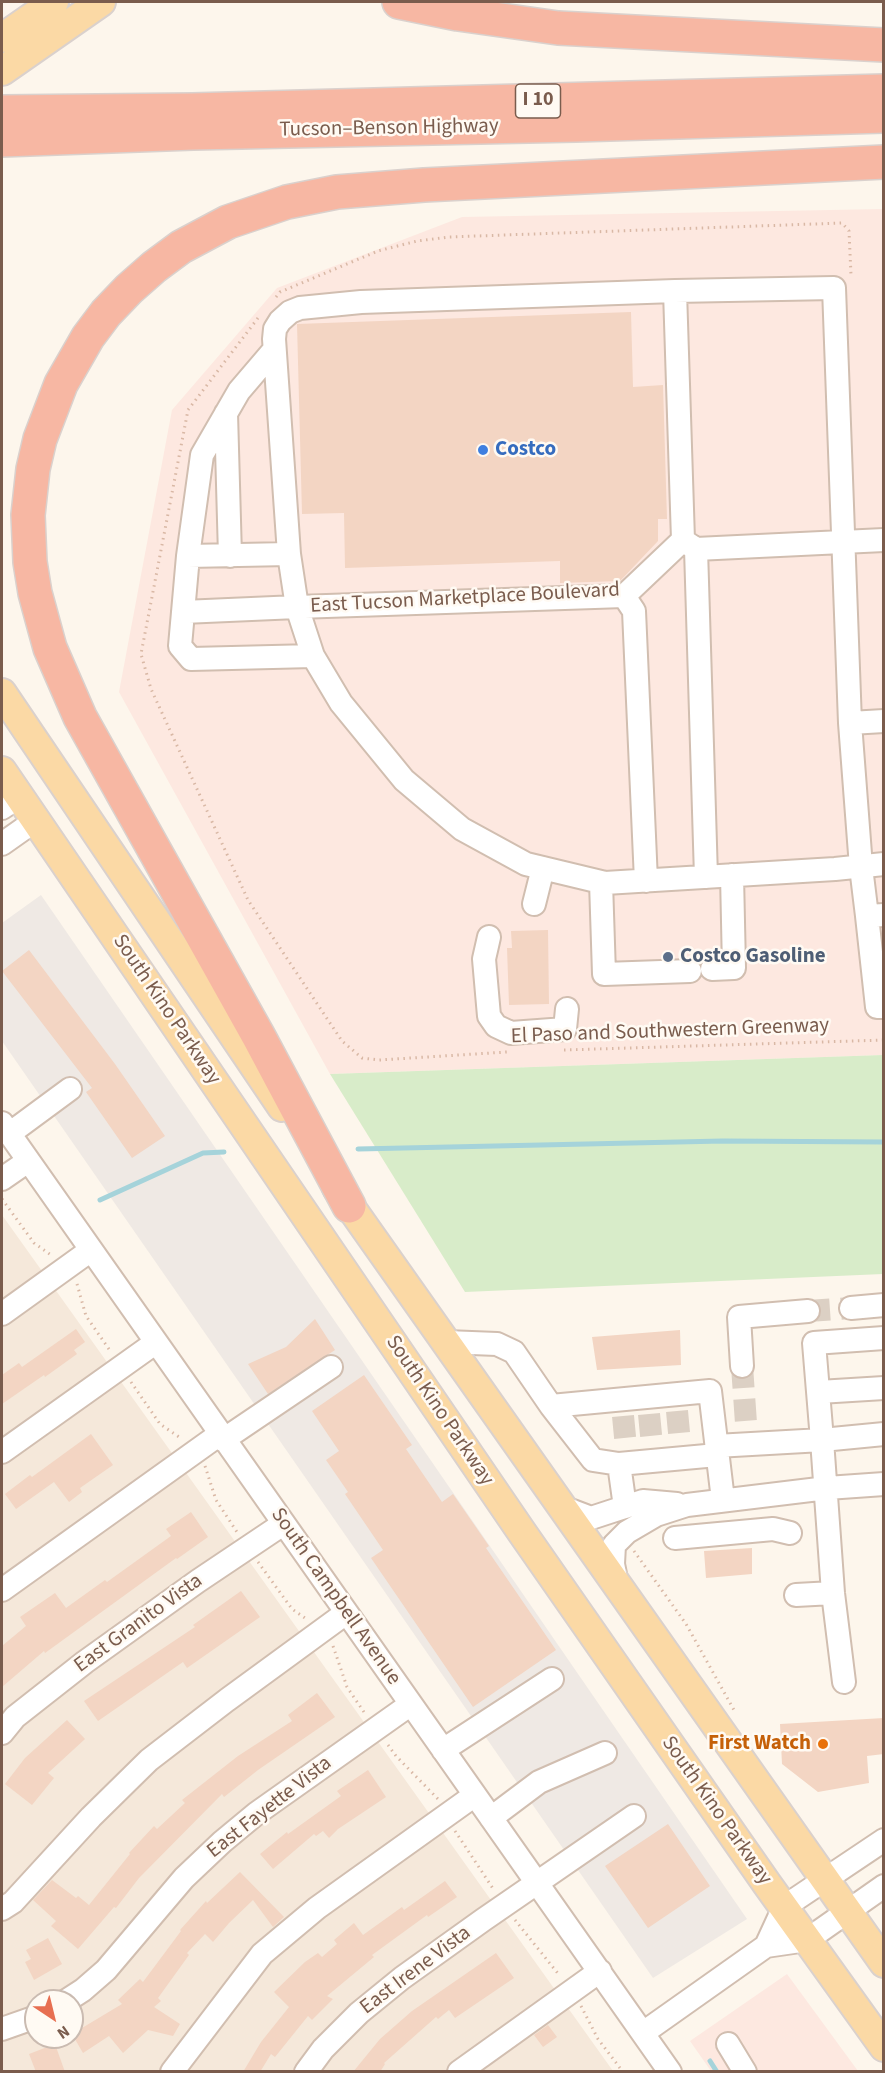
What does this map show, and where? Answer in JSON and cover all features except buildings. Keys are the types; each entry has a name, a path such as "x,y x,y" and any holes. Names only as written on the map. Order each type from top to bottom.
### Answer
{"highway":[{"path":"399,2 458,14 558,28 884,45"},
{"name":"Tucson–Benson Highway","path":"13,112 192,110 884,91"},
{"name":"Tucson–Benson Highway","path":"2,140 193,133 884,116"},
{"path":"349,1206 259,1037 80,717 50,648 34,585 28,515 33,469 40,439 61,384 88,337 106,313 154,267 181,247 212,230 244,215 287,202 338,192 424,185 884,162"}],"main road":[{"path":"2,38 54,2"},
{"path":"2,71 101,2"},
{"name":"South Kino Parkway","path":"2,693 349,1206 884,1963"},
{"name":"South Kino Parkway","path":"2,771 11,802 36,820 409,1366 807,1940 884,2047"},
{"path":"11,802 55,771"},
{"path":"36,820 72,796"},
{"path":"409,1366 446,1342"}],"street":[{"path":"183,612 297,607 289,554 274,350 275,329 290,312 300,308 361,302 834,288 850,723 861,867 875,915 877,1007 884,1007"},
{"path":"675,291 706,877"},
{"path":"274,350 239,392 202,455 188,556 180,646 191,659 313,656"},
{"path":"226,412 230,556"},
{"path":"690,544 884,540"},
{"name":"East Tucson Marketplace Boulevard","path":"690,544 624,596 297,607 313,656 341,703 404,780 462,829 526,864 601,882 646,881 884,864"},
{"path":"188,556 289,554"},
{"path":"624,596 634,611 646,881"},
{"path":"850,723 884,721"},
{"path":"2,844 36,820"},
{"path":"534,904 543,868"},
{"path":"601,882 604,974 701,970 734,968 732,875"},
{"path":"489,937 484,959 489,1016 496,1026 511,1033 565,1029 567,1009"},
{"path":"5,1128 70,1089"},
{"name":"South Campbell Avenue","path":"5,1128 600,1971 643,2033 659,2067"},
{"path":"2,1179 28,1161"},
{"path":"2,1314 91,1250"},
{"path":"851,1308 884,1305"},
{"path":"742,1366 739,1317 808,1311"},
{"path":"844,1682 833,1593 827,1488 814,1343 884,1338"},
{"path":"446,1342 496,1344 514,1352 550,1406 593,1460 681,1450 717,1451 747,1434 822,1440 884,1434"},
{"path":"2,1452 156,1343"},
{"path":"2,1590 222,1437 331,1367"},
{"path":"819,1392 884,1388"},
{"path":"550,1406 622,1408 676,1403 710,1391 723,1500"},
{"path":"624,1458 626,1507"},
{"path":"562,1507 591,1518 643,1501 687,1504 884,1484"},
{"path":"616,1584 613,1564 614,1545 627,1532 656,1515 687,1504"},
{"name":"East Granito Vista","path":"2,1732 15,1717 85,1662 198,1581 283,1524"},
{"path":"675,1538 773,1529 790,1533"},
{"path":"796,1595 833,1593"},
{"path":"2,1909 13,1902 91,1817 149,1760 346,1614"},
{"path":"443,1750 552,1679"},
{"name":"East Fayette Vista","path":"84,1989 106,1970 184,1878 222,1842 257,1813 411,1704"},
{"path":"491,1818 539,1782 605,1754"},
{"path":"172,2072 262,1954 316,1908 475,1795"},
{"name":"East Irene Vista","path":"306,2072 323,2049 376,1999 537,1882 634,1816"},
{"path":"766,1946 784,1907 884,1840"},
{"path":"643,2033 766,1946 807,1940 884,1886"},
{"path":"459,2072 600,1971"},
{"path":"2,2029 24,2021"},
{"path":"728,2044 745,2072"}],"path":[{"path":"274,299 280,292 378,251 417,241 449,237 842,223 849,231 851,275 834,288"},
{"name":"El Paso and Southwestern Greenway","path":"262,312 188,410 141,654 151,689 248,900 342,1041 362,1058 378,1060 515,1052"},
{"name":"El Paso and Southwestern Greenway","path":"561,1050 884,1040"},
{"path":"632,1548 687,1624 734,1710"}],"shaded area":[{"path":"883,209 883,1055 330,1074 119,692 172,410 277,288 462,217"},
{"path":"41,895 747,1919 653,1978 2,1041 2,923"},
{"path":"2,1215 613,2071 2,2071"},
{"path":"787,1974 858,2071 711,2071 690,2041"}],"green space":[{"path":"883,1055 883,1274 465,1292 330,1074"}],"waterway":[{"path":"358,1149 723,1141 884,1142"},
{"path":"100,1200 203,1153 224,1152"},
{"path":"710,2061 717,2072"}],"tunnel":[{"path":"808,1311 851,1308"},
{"path":"742,1366 746,1423"},
{"path":"677,1411 680,1443"},
{"path":"649,1414 652,1445"},
{"path":"623,1416 626,1447"}],"place":[{"name":"Costco","path":"483,450"},
{"name":"Costco Gasoline","path":"668,957"},
{"name":"First Watch","path":"823,1744"}]}
